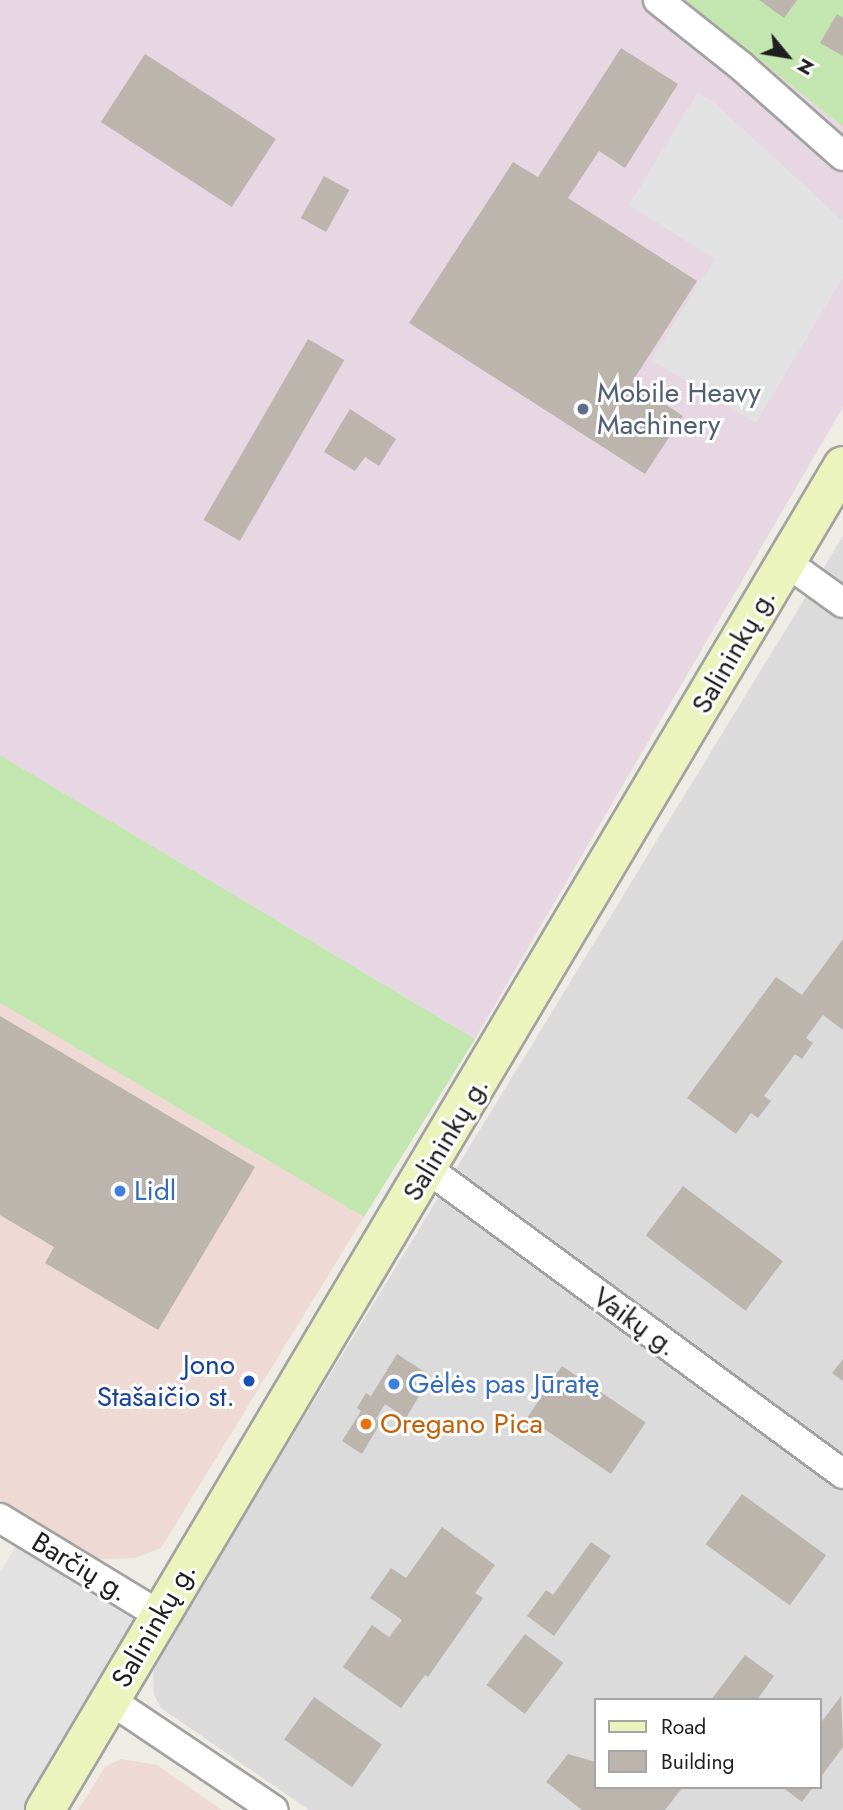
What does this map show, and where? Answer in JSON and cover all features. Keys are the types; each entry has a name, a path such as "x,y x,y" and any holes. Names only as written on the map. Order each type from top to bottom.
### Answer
{"main road":[{"name":"Salininkų g.","path":"45,1810 428,1170 843,466"}],"street":[{"path":"658,0 740,65 843,156"},
{"path":"786,562 843,603"},
{"name":"Vaikų g.","path":"428,1170 843,1474"},
{"name":"Barčių g.","path":"0,1518 160,1616"},
{"path":"110,1700 274,1810"}],"shaded area":[{"path":"0,0 685,0 843,127 843,407 475,1039 0,755"},
{"path":"698,92 716,104 843,221 843,277 756,423 651,360 715,259 629,205"},
{"path":"843,536 843,1810 309,1810 161,1708 154,1695 153,1673 158,1656"},
{"path":"0,1003 364,1217 161,1548 135,1558 98,1559 80,1553 0,1500"},
{"path":"19,1540 143,1617 25,1810 0,1810 0,1573"},
{"path":"121,1759 157,1765 222,1810 78,1810 105,1767"}],"green space":[{"path":"685,0 843,0 843,127"},
{"path":"0,755 475,1039 364,1217 0,1003"}],"building":[{"path":"759,0 797,0 784,18"},
{"path":"837,14 843,18 843,56 820,43"},
{"path":"621,48 678,84 625,168 599,151 568,198 697,281 632,382 683,416 645,474 409,323 513,162 538,177"},
{"path":"145,54 276,139 232,207 101,122"},
{"path":"324,176 349,190 326,232 301,218"},
{"path":"308,339 344,360 240,541 204,520"},
{"path":"350,409 396,439 379,466 365,457 355,471 324,452"},
{"path":"843,939 843,1030 823,1015 806,1038 813,1043 802,1059 795,1054 764,1096 771,1101 758,1118 751,1113 736,1134 687,1098 776,977 802,995"},
{"name":"Lidl","path":"0,1016 255,1167 158,1330 45,1263 54,1247 0,1215"},
{"path":"683,1186 783,1261 746,1311 646,1236"},
{"path":"397,1354 431,1376 406,1418 385,1404 376,1419 381,1422 362,1454 342,1441 361,1411 357,1408 366,1393 371,1396"},
{"path":"843,1359 843,1381 832,1373"},
{"path":"562,1366 646,1422 611,1474 527,1417"},
{"path":"742,1494 826,1555 790,1605 706,1544"},
{"path":"442,1527 495,1565 475,1593 483,1598 428,1677 425,1675 401,1708 343,1667 372,1625 389,1637 402,1620 370,1598 391,1568 406,1578"},
{"path":"591,1542 611,1556 554,1636 527,1616 546,1590 553,1595"},
{"path":"525,1634 563,1663 525,1714 486,1685"},
{"path":"745,1655 774,1676 758,1698 713,1698"},
{"path":"841,1696 843,1747 822,1775 822,1721"},
{"path":"314,1697 382,1745 352,1787 284,1740"},
{"path":"568,1754 594,1761 594,1789 681,1789 665,1810 582,1810 546,1782"},
{"path":"785,1789 812,1789 802,1802"}],"place":[{"name":"Mobile Heavy Machinery","path":"583,409"},
{"name":"Lidl","path":"120,1191"},
{"name":"Jono Stašaičio st.","path":"249,1381"},
{"name":"Gėlės pas Jūratę","path":"394,1384"},
{"name":"Oregano Pica","path":"366,1424"}]}
